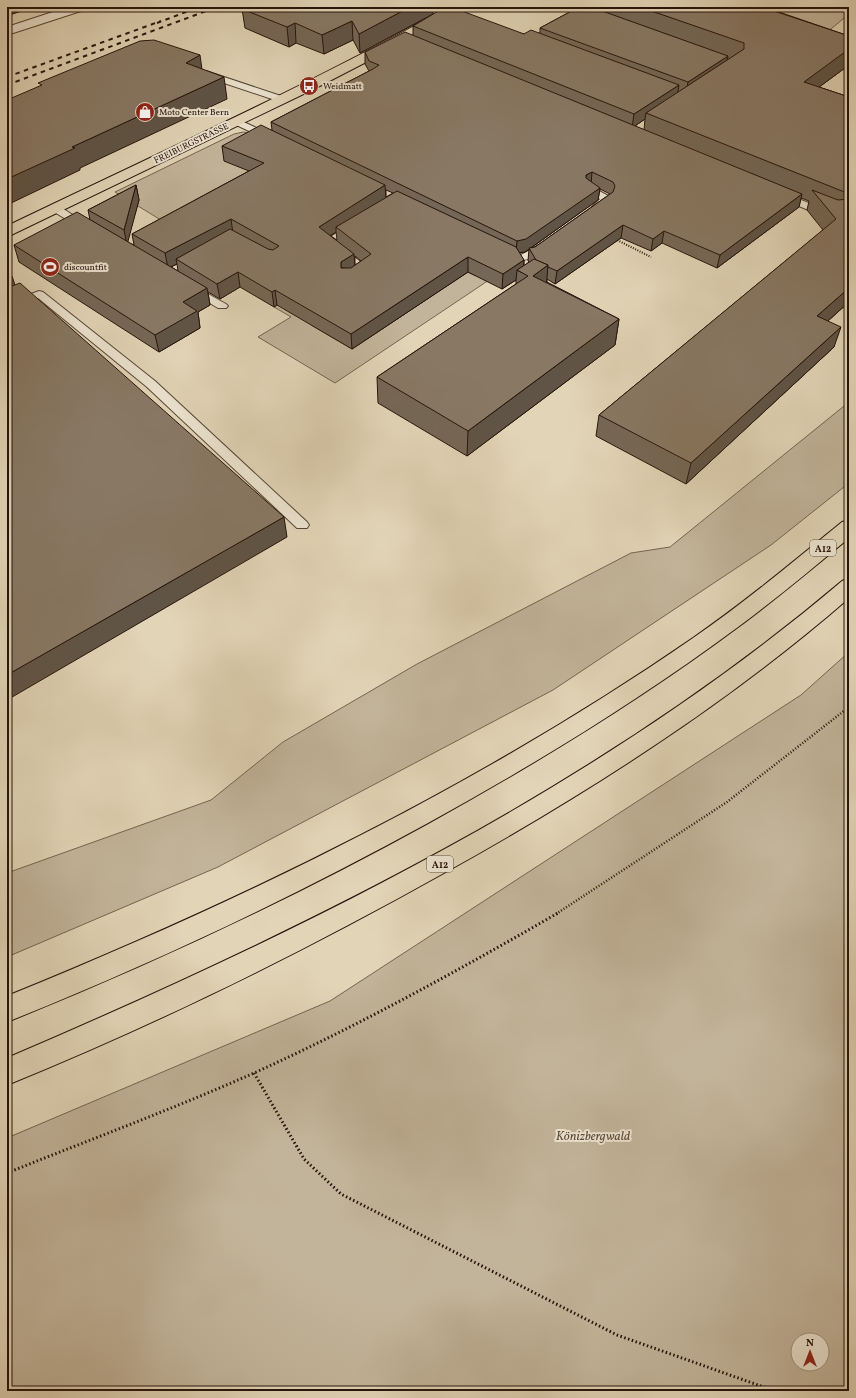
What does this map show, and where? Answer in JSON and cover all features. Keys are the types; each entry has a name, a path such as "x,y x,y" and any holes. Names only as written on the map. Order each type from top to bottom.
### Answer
{"main road":[{"name":"FREIBURGSTRASSE","path":"7,232 281,99 406,41 458,11"},
{"name":"A12","path":"7,1009 185,933 386,834 475,785 624,695 700,643 762,599 849,527"},
{"name":"A12","path":"7,1072 205,984 305,935 414,878 504,827 664,727 792,634 849,586"}],"street":[{"path":"7,31 80,7"}],"lane":[{"path":"571,7 601,18"},
{"path":"196,71 281,99"},
{"path":"236,121 282,144"},
{"path":"586,215 606,201 607,198 590,189"},
{"path":"770,191 836,218"},
{"path":"55,208 93,230"},
{"path":"348,280 365,269 327,242 365,219"},
{"path":"497,250 520,258 529,256 554,238"},
{"path":"520,258 527,271"},
{"path":"181,282 222,306"},
{"path":"7,307 39,294 151,384 302,525"}],"path":[{"path":"611,237 651,257"},
{"path":"7,1173 254,1073 365,1019 468,965 563,910 727,802 849,707"},
{"path":"254,1073 304,1158 341,1194 617,1335 775,1391"}],"green space":[{"path":"743,7 849,7 849,14 820,38"},
{"path":"243,132 251,133 369,193 174,228 115,192 234,134"},
{"path":"399,209 513,264 335,383 258,337 291,317 274,307 327,274 344,284 309,317 311,325 352,349 424,301 383,280 345,239","holes":["399,219 492,266 476,276 467,272 454,281 370,237"]},
{"path":"849,402 849,483 771,545 553,690 218,867 7,957 7,873 211,800 283,742 417,664 631,553 670,547"},
{"name":"Könizbergwald","path":"849,652 849,1391 7,1391 7,1138 330,1001 801,695"}],"building":[{"path":"247,7 410,7 359,34 352,21 322,35 295,23 287,27 242,9"},
{"path":"445,7 451,7 524,34 531,30 679,85 634,114 413,26"},
{"path":"579,7 591,7 728,56 688,82 540,28"},
{"path":"640,7 762,7 849,36 849,49 804,82 849,97 849,196 847,193 646,113 744,49 744,43"},
{"path":"405,32 802,194 720,255 664,231 653,239 623,225 557,271 536,260 529,248 535,247 613,192 615,186 613,182 592,172 586,175 586,178 600,188 526,239 517,241 271,122 379,65 369,61 365,52"},
{"path":"154,40 200,55 186,63 224,77 72,147 75,148 7,179 7,100 42,85 38,83 140,41"},
{"path":"261,125 385,185 319,227 354,254 341,262 341,268 351,268 371,254 336,227 397,191 516,247 524,260 503,274 468,257 351,334 275,290 272,292 238,272 217,284 176,259 230,229 268,249 273,250 279,246 231,219 165,253 132,234 264,163 222,146"},
{"path":"136,185 124,230 88,210"},
{"path":"812,190 838,200 848,199 849,196 849,288 817,316 841,327 691,463 599,415 836,219"},
{"path":"77,212 207,288 183,302 197,311 155,335 14,245"},
{"path":"534,259 548,265 533,276 619,319 468,431 377,377 528,276 517,270"},
{"path":"7,271 12,276 7,278"},
{"path":"20,283 284,517 7,675 7,288"}],"railway":[{"path":"157,23 199,7"},
{"path":"7,85 217,7"},
{"path":"7,77 161,21"}],"place":[{"name":"Weidmatt","path":"309,86"},
{"name":"Moto Center Bern","path":"145,112"},
{"name":"discountfit","path":"50,267"}]}
